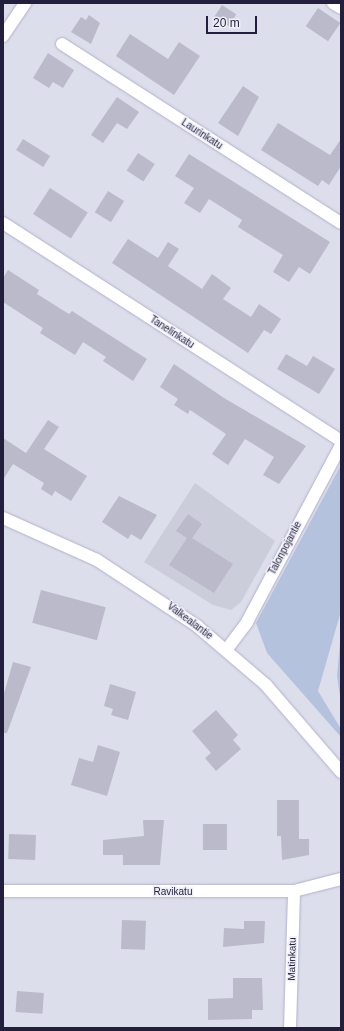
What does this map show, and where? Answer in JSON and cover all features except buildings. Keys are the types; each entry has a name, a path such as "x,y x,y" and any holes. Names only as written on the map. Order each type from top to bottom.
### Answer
{"street":[{"path":"3,36 25,3"},
{"path":"333,3 341,8"},
{"name":"Laurinkatu","path":"62,44 341,223"},
{"name":"Tanelinkatu","path":"3,223 341,441"},
{"name":"Talonpojantie","path":"227,649 247,622 341,445"},
{"name":"Valkealantie","path":"3,518 69,545 127,577 227,649 266,685 341,772"},
{"name":"Ravikatu","path":"3,891 294,891 341,879"},
{"name":"Matinkatu","path":"290,1028 294,891"}],"shaded area":[{"path":"341,465 341,611 318,691 341,729 341,737 267,653 256,623"},
{"path":"195,483 275,541 241,602 231,610 213,605 144,562"},
{"path":"341,631 341,703 337,676"}]}
